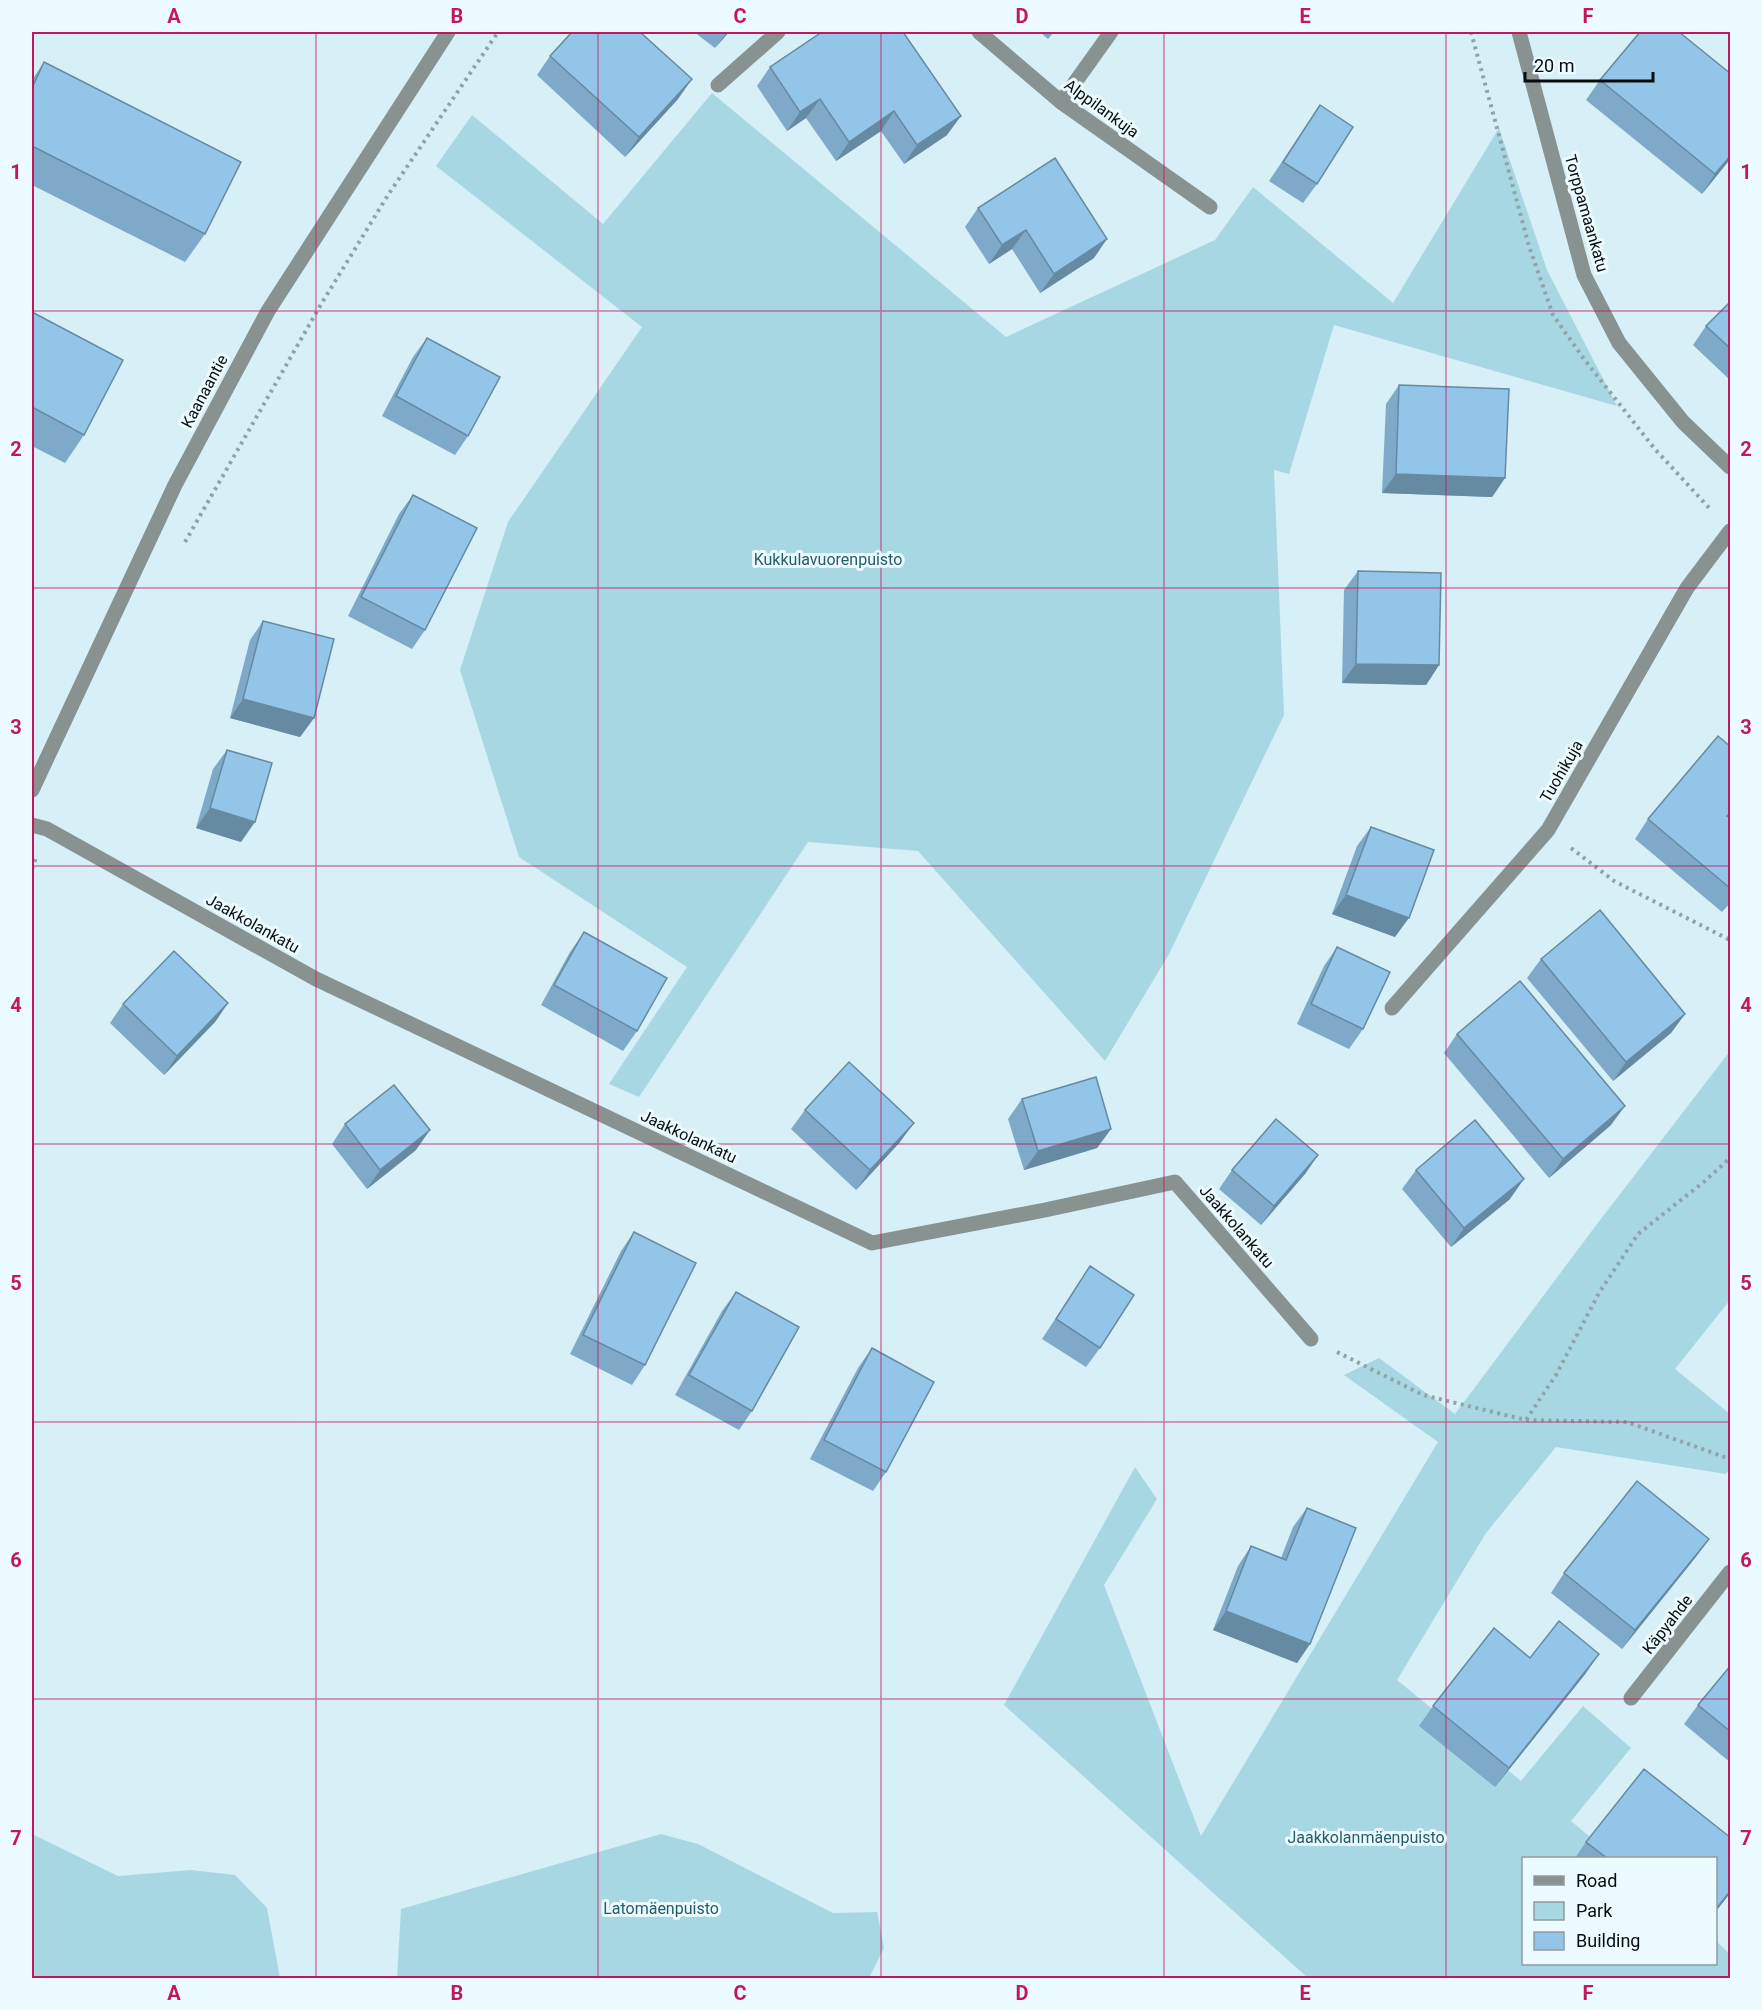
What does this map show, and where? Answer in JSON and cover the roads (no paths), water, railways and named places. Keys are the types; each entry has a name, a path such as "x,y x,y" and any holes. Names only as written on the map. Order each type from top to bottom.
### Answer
{"street":[{"name":"Kaanaantie","path":"32,790 175,485 268,311 448,32"},
{"path":"718,85 778,32"},
{"name":"Alppilankuja","path":"979,32 1061,102 1210,207"},
{"path":"1061,102 1111,32"},
{"name":"Torppamaankatu","path":"1519,32 1584,274 1619,343 1683,422 1731,467"},
{"name":"Tuohikuja","path":"1392,1008 1548,830 1687,588 1731,531"},
{"name":"Jaakkolankatu","path":"32,825 47,829 316,979 872,1243 1175,1182 1311,1339"},
{"name":"Käpyahde","path":"1631,1698 1731,1572"}],"park label":[{"name":"Kukkulavuorenpuisto","path":"828,559"},
{"name":"Jaakkolanmäenpuisto","path":"1366,1837"},
{"name":"Latomäenpuisto","path":"661,1908"}]}
